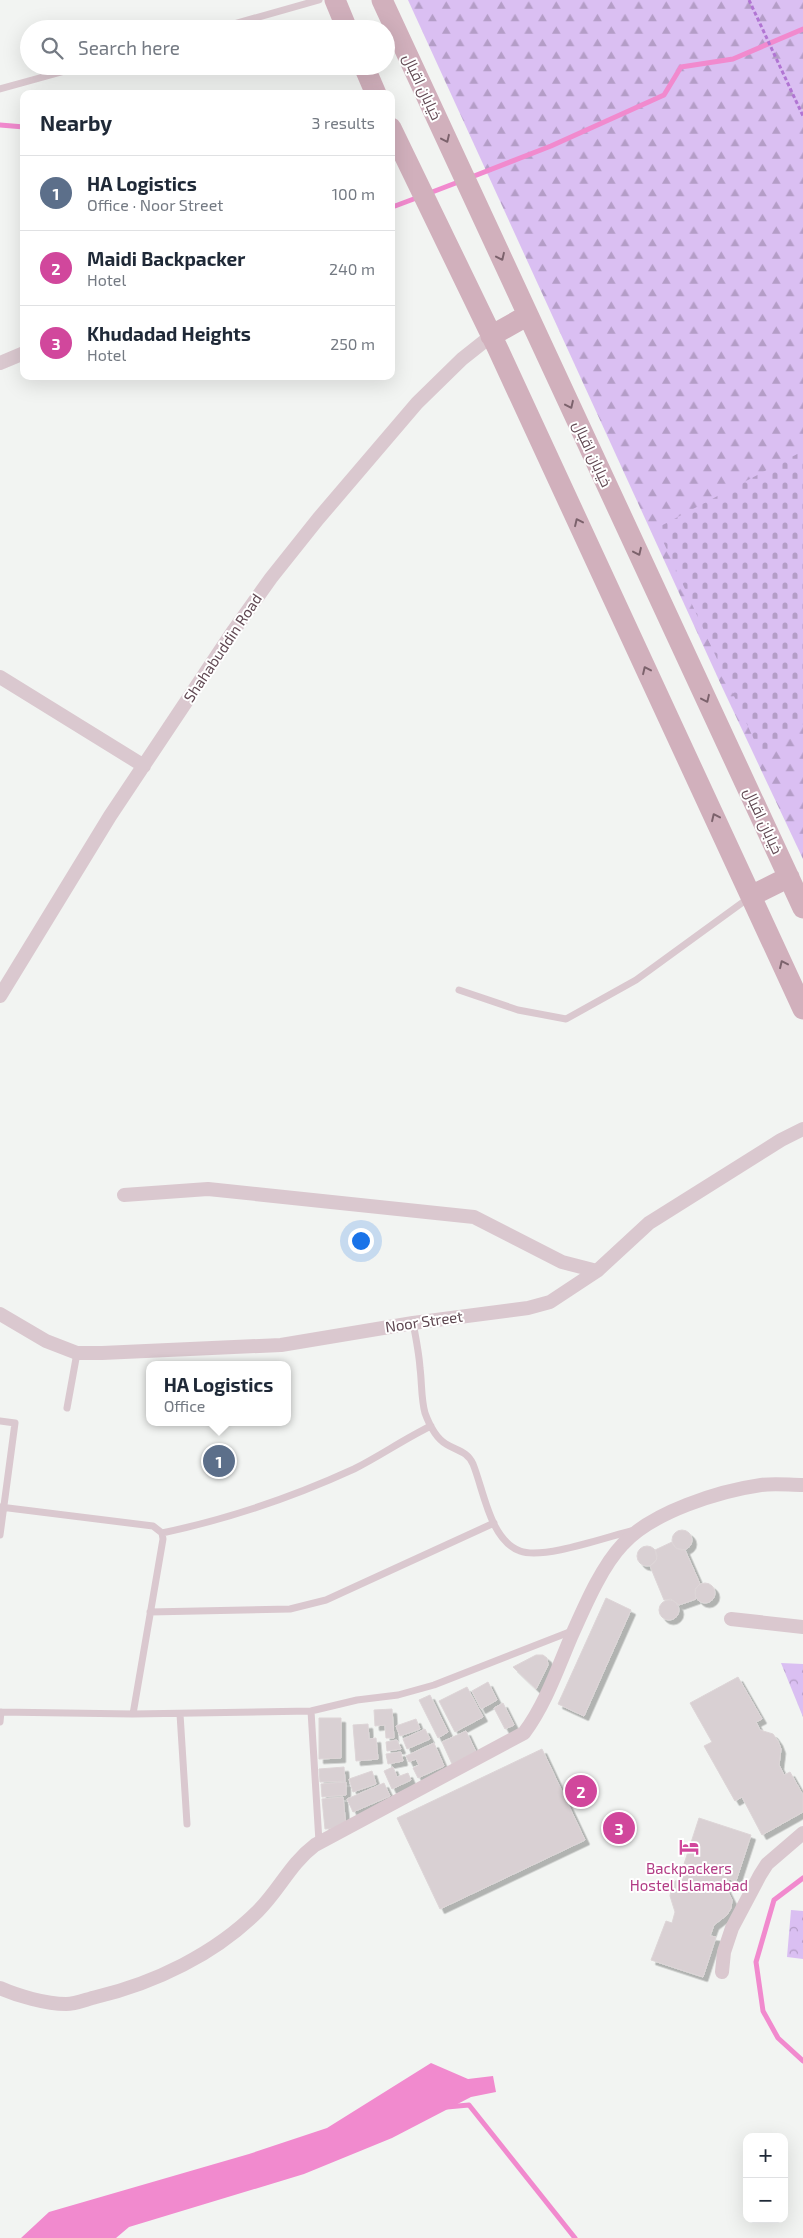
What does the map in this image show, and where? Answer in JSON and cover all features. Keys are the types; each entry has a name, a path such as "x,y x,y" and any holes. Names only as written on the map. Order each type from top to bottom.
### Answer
{"main road":[{"path":"335,0 343,20"},
{"name":"خیابان اقبال","path":"382,0 391,20"},
{"name":"خیابان اقبال","path":"395,28 803,908"},
{"path":"368,75 374,90"},
{"path":"397,151 438,222 803,1009"},
{"path":"491,336 528,315"},
{"path":"751,896 789,877"}],"street":[{"name":"Shahabuddin Road","path":"0,996 110,816 234,630 318,518 437,381 491,336"},
{"path":"0,362 20,354"},
{"path":"0,676 144,766"},
{"name":"Noor Street","path":"0,1314 46,1341 77,1353 280,1345 413,1323 528,1308 550,1302 597,1271 650,1223 781,1140 803,1129"},
{"path":"124,1195 208,1189 474,1217 562,1262 597,1271"},
{"path":"0,1988 18,1996 66,2004 120,1992 178,1967 229,1938 259,1910 298,1858 319,1842 524,1733 536,1718 575,1630 606,1568 622,1544 640,1529 666,1513 740,1490 761,1485 803,1485"},
{"path":"731,1619 803,1628"},
{"path":"722,1972 724,1952 732,1928 760,1875 775,1856 803,1833"}],"lane":[{"path":"248,20 319,0"},
{"path":"0,89 50,75"},
{"path":"459,990 518,1010 566,1019 636,980 751,896"},
{"path":"413,1323 425,1413 440,1439 447,1445 464,1452 472,1462 494,1523 502,1537 511,1547 533,1554 554,1551 640,1529"},
{"path":"67,1408 77,1353"},
{"path":"0,1421 15,1423 2,1507 0,1535"},
{"path":"162,1533 210,1523 294,1494 355,1468 431,1426"},
{"path":"2,1507 153,1526 162,1533 163,1539 133,1714"},
{"path":"150,1612 290,1609 326,1600 494,1523"},
{"path":"0,1722 1,1712 180,1714 311,1711 357,1700 398,1695 434,1685 575,1630"},
{"path":"311,1711 319,1842"},
{"path":"180,1714 187,1824"}],"path":[{"path":"749,0 803,116"}],"green space":[{"path":"408,0 803,0 803,859 723,689"},
{"path":"803,451 803,724 762,757 657,528"},
{"path":"781,1663 803,1664 803,1717"},
{"path":"791,1910 803,1911 803,1959 787,1957"}],"shaded area":[{"path":"431,2063 468,2079 493,2076 496,2092 471,2097 392,2138 304,2174 129,2227 116,2238 21,2238 49,2212 249,2154 327,2128"}],"building":[{"path":"678,1530 686,1530 692,1536 692,1544 686,1550 678,1550 672,1544 672,1536"},
{"path":"672,1542 676,1548 685,1550 700,1584 695,1589 696,1599 679,1605 671,1599 664,1600 650,1566 657,1559 655,1550"},
{"path":"643,1546 651,1546 657,1552 657,1560 651,1566 643,1566 637,1560 637,1552"},
{"path":"701,1583 709,1583 715,1589 715,1597 709,1603 701,1603 695,1597 695,1589"},
{"path":"606,1598 631,1610 584,1716 558,1704"},
{"path":"665,1600 673,1600 679,1606 679,1614 673,1620 665,1620 659,1614 659,1606"},
{"path":"536,1655 543,1655 547,1658 548,1665 536,1689 513,1667"},
{"path":"738,1677 762,1719 756,1722 760,1730 773,1734 778,1741 781,1749 779,1765 784,1775 790,1772 803,1795 803,1812 762,1835 742,1797 735,1801 704,1746 712,1742 690,1703"},
{"path":"488,1682 497,1700 481,1709 472,1691"},
{"path":"467,1687 483,1717 455,1732 439,1701"},
{"path":"430,1695 448,1732 438,1738 419,1700"},
{"path":"503,1703 514,1725 505,1729 494,1708"},
{"path":"392,1709 394,1738 386,1738 385,1725 375,1726 374,1710"},
{"path":"319,1718 341,1718 341,1758 319,1759"},
{"path":"416,1719 420,1729 400,1736 396,1726"},
{"path":"368,1724 369,1739 376,1738 378,1759 356,1761 353,1725"},
{"path":"425,1729 430,1739 407,1749 403,1739"},
{"path":"466,1731 476,1752 452,1764 442,1742"},
{"path":"397,1740 401,1749 387,1751 386,1742"},
{"path":"434,1743 444,1766 418,1778 413,1768 419,1765 416,1759 409,1762 406,1756"},
{"path":"542,1749 585,1840 440,1909 397,1818"},
{"path":"401,1752 403,1761 388,1764 386,1754"},
{"path":"344,1767 345,1781 320,1782 319,1769"},
{"path":"393,1767 397,1777 408,1773 411,1780 392,1789 384,1771"},
{"path":"372,1771 376,1784 353,1792 349,1779"},
{"path":"346,1782 346,1795 322,1797 321,1784"},
{"path":"384,1783 390,1796 353,1812 347,1799"},
{"path":"343,1797 346,1827 325,1829 322,1799"},
{"path":"699,1818 751,1835 736,1881 729,1879 726,1888 732,1900 731,1908 727,1915 714,1925 710,1936 716,1937 703,1977 651,1960 666,1921 672,1923 675,1912 670,1896 671,1889 675,1881 687,1875 690,1866 684,1864"}],"waterway":[{"path":"469,178 551,146 664,95 681,67 733,59 803,29"},
{"path":"0,125 20,127"},
{"path":"427,194 461,181"},
{"path":"395,206 419,197"},
{"path":"803,1878 774,1900 756,1962 763,2011 778,2038 803,2061"},
{"path":"447,2107 469,2105 575,2238"}],"place":[{"name":"HA Logistics","path":"219,1461"},
{"name":"Maidi Backpacker","path":"581,1791"},
{"name":"Khudadad Heights","path":"619,1828"},
{"name":"Backpackers Hostel Islamabad","path":"689,1847"}]}
